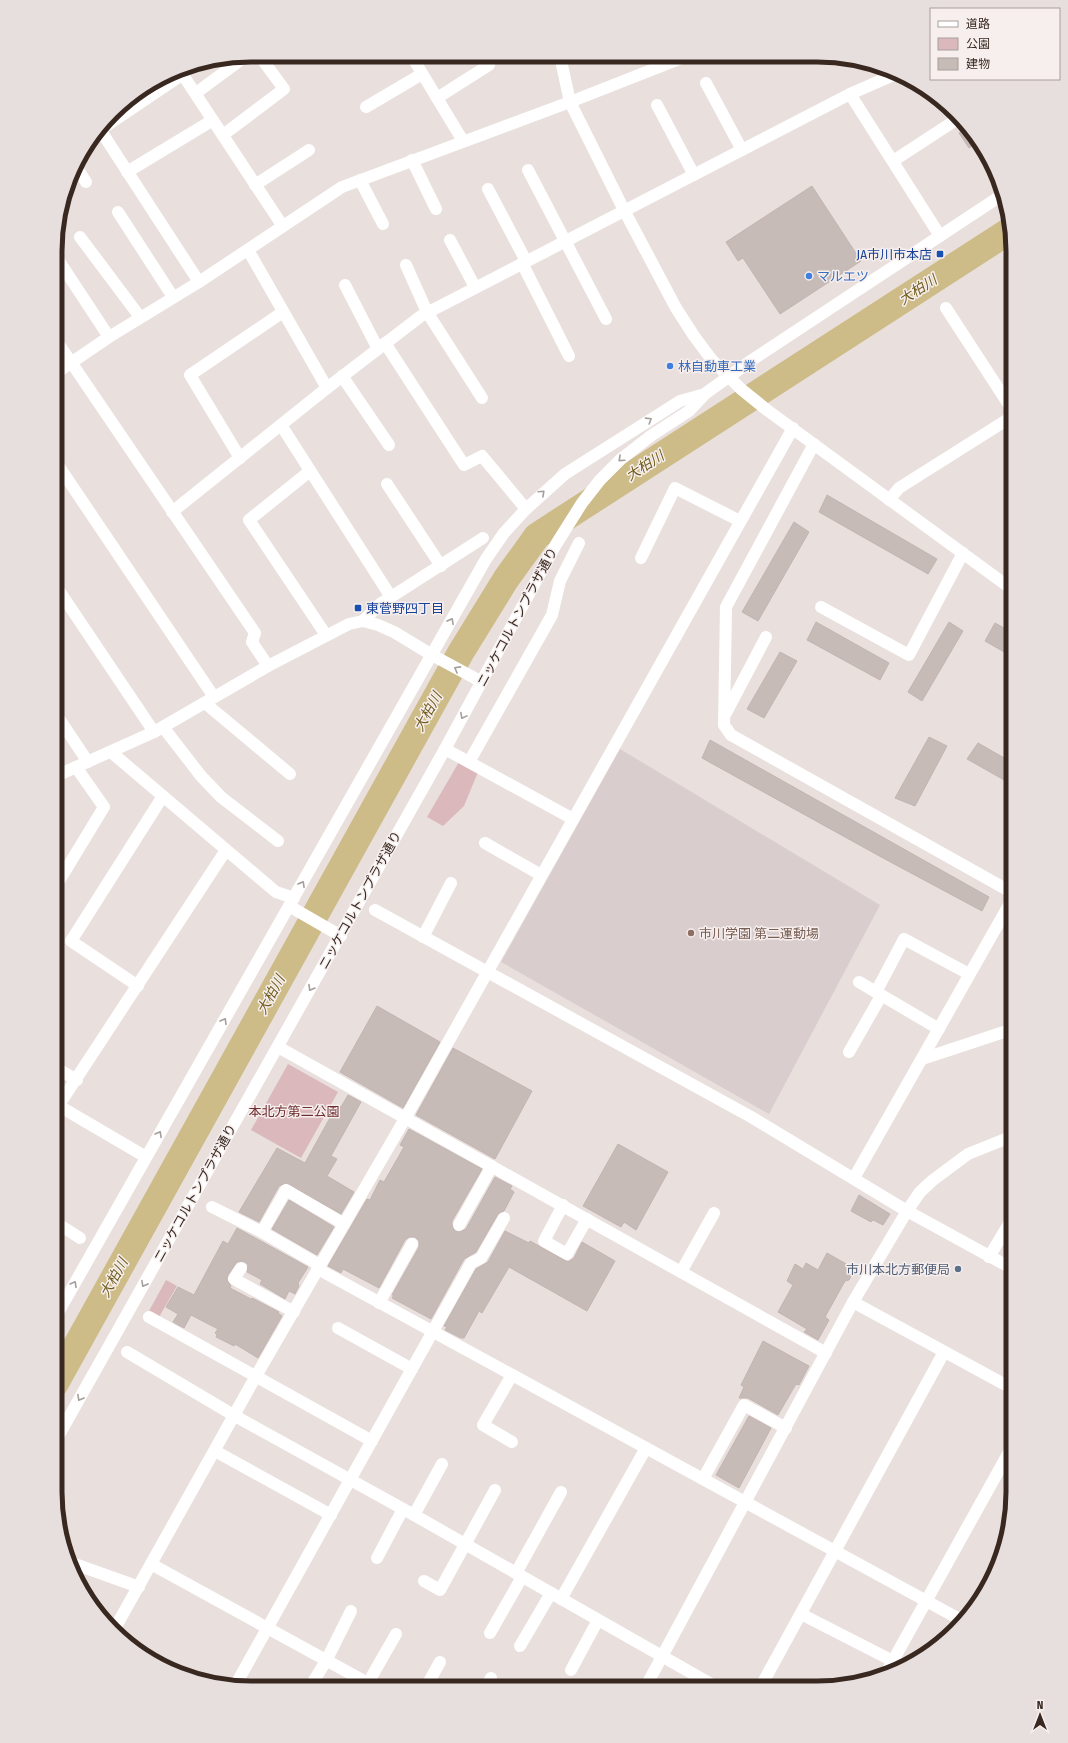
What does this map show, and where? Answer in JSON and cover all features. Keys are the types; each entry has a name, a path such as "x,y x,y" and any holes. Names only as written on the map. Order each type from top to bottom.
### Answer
{"street":[{"path":"196,93 238,62"},
{"path":"223,135 284,89 264,62"},
{"path":"415,62 463,141"},
{"path":"561,62 570,102 624,210 676,308 712,360 741,389 767,410 1006,585"},
{"path":"62,369 108,337 199,282 248,250 282,225 342,187 570,102 672,62"},
{"path":"437,98 489,65"},
{"path":"366,107 422,74"},
{"path":"183,75 282,225"},
{"path":"172,512 342,376 428,312 850,94 891,77"},
{"path":"115,120 170,80"},
{"path":"706,83 742,150"},
{"path":"850,94 940,236"},
{"path":"657,106 694,175"},
{"path":"128,172 213,120"},
{"path":"893,161 954,121"},
{"path":"103,134 199,282"},
{"path":"255,185 309,150"},
{"path":"412,160 436,209"},
{"path":"528,170 606,319"},
{"path":"79,171 86,182"},
{"path":"360,180 383,224"},
{"path":"488,189 569,356"},
{"name":"ニッケコルトンプラザ通り","path":"62,1430 445,749 477,679 567,526 600,480 621,459 652,435 689,411 706,393 998,197"},
{"path":"118,212 173,297"},
{"path":"80,237 140,317"},
{"path":"450,240 476,288"},
{"path":"248,250 327,388"},
{"path":"406,265 428,312 482,398"},
{"path":"62,266 108,337"},
{"path":"345,285 382,346 464,465 482,456 526,508"},
{"path":"946,308 1006,400"},
{"path":"240,458 190,375 283,312"},
{"path":"62,349 255,633 252,642 268,666"},
{"path":"342,376 389,445"},
{"name":"ニッケコルトンプラザ通り","path":"62,1306 292,902 437,658 486,559 504,533 526,508 565,474 594,454 680,401 706,393"},
{"path":"889,500 900,488 1006,420"},
{"path":"281,425 391,597"},
{"path":"117,1626 256,1376 406,1117 793,428"},
{"path":"814,444 726,608 724,725 730,735 1006,889"},
{"path":"62,471 209,700 290,774"},
{"path":"310,471 249,520 326,635"},
{"path":"387,484 441,566"},
{"path":"641,558 675,488 740,521"},
{"path":"363,621 380,604 483,538"},
{"path":"469,762 552,615 560,581 579,543"},
{"path":"822,607 909,655 963,553"},
{"path":"62,594 158,729 221,797 278,841"},
{"path":"62,773 158,729 268,666 349,624 363,621 378,625 394,632 437,658 477,679"},
{"path":"724,716 766,637"},
{"path":"62,723 88,762"},
{"path":"445,749 573,819"},
{"path":"111,752 276,892 341,936"},
{"path":"62,876 104,807 76,767"},
{"path":"138,986 71,940 163,796"},
{"path":"485,843 541,875"},
{"path":"62,1102 226,850"},
{"path":"423,937 451,883"},
{"path":"375,910 753,1118 907,1211 1006,1266"},
{"path":"854,1178 922,1060 969,974 1006,912"},
{"path":"849,1052 904,939 969,974"},
{"path":"859,982 939,1029"},
{"path":"922,1060 1006,1031"},
{"path":"278,1047 406,1117 826,1353"},
{"path":"62,1071 77,1080"},
{"path":"62,1112 146,1157"},
{"path":"649,1681 853,1302 907,1211 920,1192 933,1180 968,1154 1006,1139"},
{"path":"459,1225 492,1166"},
{"path":"262,1232 286,1190 344,1224"},
{"path":"563,1205 544,1241 567,1254 587,1219"},
{"path":"212,1207 262,1232 316,1264 318,1269 432,1332 958,1618"},
{"path":"681,1272 714,1213"},
{"path":"238,1681 471,1263 481,1258 504,1218"},
{"path":"62,1226 80,1238"},
{"path":"989,1257 1006,1229"},
{"path":"379,1302 412,1244"},
{"path":"241,1268 234,1279 294,1312"},
{"path":"853,1302 1006,1385"},
{"path":"149,1317 372,1441"},
{"path":"338,1328 412,1369"},
{"path":"127,1352 234,1416 351,1479 706,1681"},
{"path":"764,1681 836,1552 944,1352"},
{"path":"512,1375 483,1425 512,1442"},
{"path":"703,1479 744,1405 786,1428"},
{"path":"520,1646 556,1596 646,1448"},
{"path":"215,1451 330,1515"},
{"path":"890,1667 1006,1458"},
{"path":"377,1558 442,1464"},
{"path":"424,1581 440,1590 495,1490"},
{"path":"490,1633 561,1492"},
{"path":"152,1564 364,1681"},
{"path":"76,1565 139,1587"},
{"path":"314,1681 326,1661 351,1611"},
{"path":"801,1614 893,1661"},
{"path":"572,1670 598,1620"},
{"path":"373,1681 396,1634"},
{"path":"429,1681 440,1662"}],"shaded area":[{"name":"市川学園 第二運動場","path":"620,749 880,905 769,1114 501,962"}],"green space":[{"path":"459,762 478,772 464,806 443,826 427,817"},
{"name":"本北方第二公園","path":"288,1064 338,1092 301,1158 251,1130"},
{"path":"166,1280 177,1286 159,1317 149,1311"}],"building":[{"path":"963,131 974,145 969,148 959,133"},
{"path":"812,186 861,261 780,314 743,258 738,261 726,242"},
{"path":"827,495 937,559 928,574 819,512"},
{"path":"794,522 809,532 758,621 742,612"},
{"path":"816,622 889,663 880,680 807,640"},
{"path":"949,622 963,631 922,701 908,692"},
{"path":"995,623 1006,629 1006,653 985,641"},
{"path":"780,652 797,661 764,718 747,709"},
{"path":"929,737 947,746 915,806 895,798"},
{"path":"710,740 989,897 982,911 702,758"},
{"path":"978,743 1006,759 1006,781 967,759"},
{"path":"377,1006 440,1042 403,1108 340,1072"},
{"path":"453,1048 532,1091 495,1159 416,1115"},
{"path":"348,1095 361,1102 331,1156 337,1159 327,1176 354,1192 341,1214 286,1183 279,1186 259,1222 239,1212 277,1148 305,1163 337,1105 341,1107"},
{"path":"409,1129 482,1169 452,1221 455,1231 459,1232 466,1229 495,1177 512,1186 510,1189 514,1192 504,1211 498,1214 476,1252 464,1259 431,1319 392,1298 394,1295 392,1295 419,1247 419,1241 415,1237 409,1237 405,1240 379,1288 343,1269 341,1273 328,1266 367,1199 370,1200 380,1180 384,1182 404,1147 400,1145"},
{"path":"618,1144 668,1172 636,1230 624,1222 621,1227 583,1206"},
{"path":"859,1195 890,1214 883,1225 873,1220 871,1222 851,1211"},
{"path":"289,1200 334,1227 317,1255 272,1229"},
{"path":"237,1228 308,1267 298,1283 299,1286 295,1294 289,1291 285,1299 260,1284 262,1280 247,1272 248,1265 245,1262 237,1262 228,1275 227,1279 231,1286 230,1288 279,1312 278,1313 282,1316 258,1358 235,1344 234,1346 216,1337 217,1335 215,1333 218,1329 191,1315 184,1328 173,1322 178,1314 166,1307 178,1287 194,1295 223,1241 228,1244"},
{"path":"505,1231 529,1243 530,1241 568,1262 574,1258 582,1242 615,1261 587,1311 509,1267 482,1313 479,1311 464,1338 445,1330 447,1327 444,1326 476,1269 488,1262"},
{"path":"827,1253 855,1269 849,1280 845,1281 825,1317 829,1320 818,1340 804,1332 807,1329 778,1312 793,1285 787,1281 795,1264 803,1269 806,1263 818,1270"},
{"path":"763,1341 809,1366 799,1385 796,1384 778,1415 748,1398 739,1398 744,1387 741,1385"},
{"path":"749,1416 771,1428 739,1488 716,1475"}],"waterway":[{"name":"大柏川","path":"62,1371 461,652 506,579 537,536 1005,233"}],"place":[{"name":"JA市川市本店","path":"940,254"},
{"name":"マルエツ","path":"809,276"},
{"name":"林自動車工業","path":"670,366"},
{"name":"東菅野四丁目","path":"358,608"},
{"name":"市川学園 第二運動場","path":"691,933"},
{"name":"市川本北方郵便局","path":"958,1269"}]}
